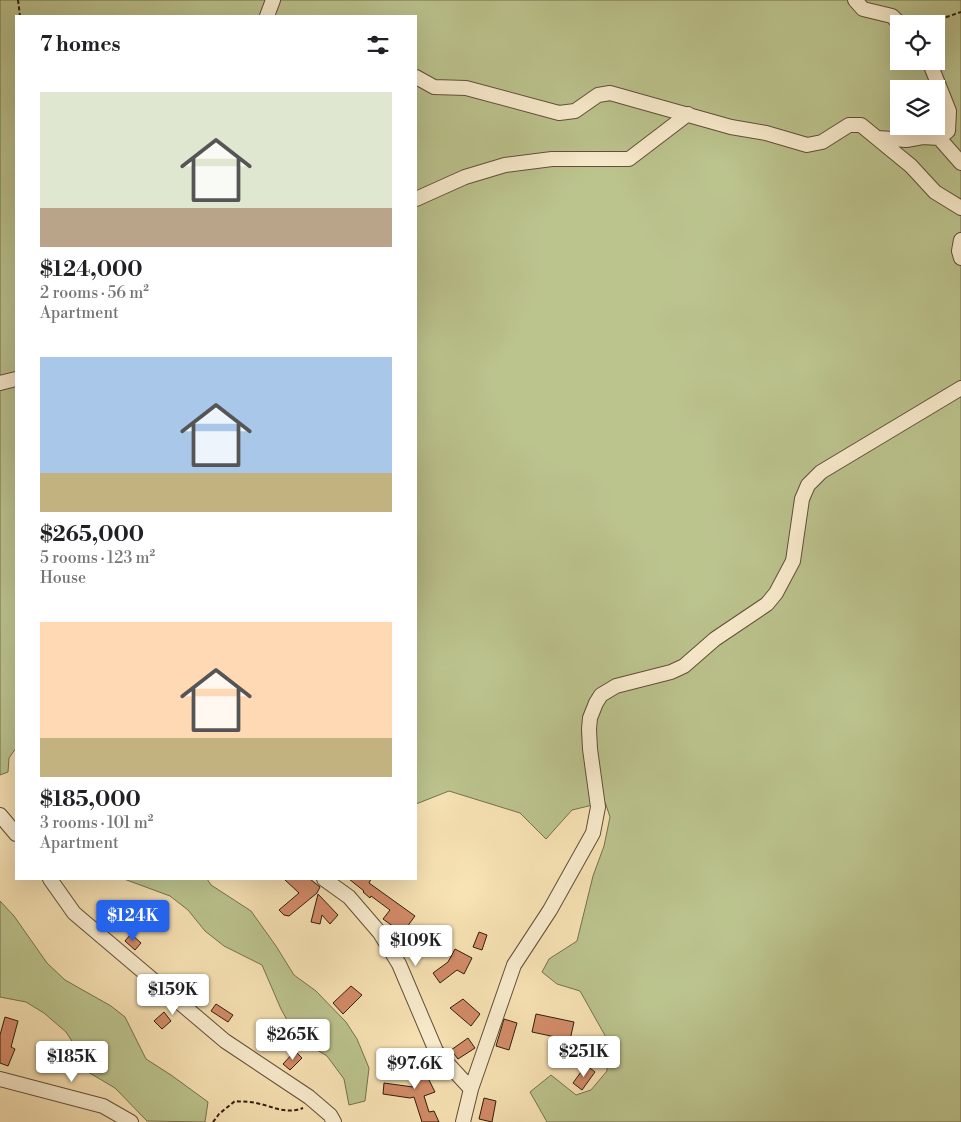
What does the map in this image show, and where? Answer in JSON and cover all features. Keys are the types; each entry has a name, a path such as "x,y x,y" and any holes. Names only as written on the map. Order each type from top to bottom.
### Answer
{"street":[{"path":"267,15 273,0"},
{"path":"855,0 863,9 890,16"},
{"path":"878,138 906,140 923,137 939,138 948,131 949,111 933,70"},
{"path":"417,78 434,87 466,88 558,113 574,111 598,96 610,93 731,127 766,133 807,145 822,142 852,124 865,127 911,166 935,192 961,208"},
{"path":"417,199 465,177 505,165 552,159 629,159 688,114"},
{"path":"939,138 961,162"},
{"path":"961,240 959,252 961,258"},
{"path":"0,383 15,379"},
{"path":"463,1122 471,1089 514,965 550,910 593,833 598,807 589,729 590,718 601,695 616,686 671,672 684,666 715,639 767,604 776,593 793,561 800,507 805,492 814,478 961,388"},
{"path":"0,815 15,833"},
{"path":"51,880 74,913 176,1001 225,1041 309,1097 330,1115 334,1122"},
{"path":"325,880 349,897 380,933 399,964 436,1051 471,1089"},
{"path":"0,1079 103,1106 131,1122"}],"path":[{"path":"18,0 20,15"},
{"path":"945,18 961,12"},
{"path":"213,1122 219,1114 235,1101 256,1103 279,1110 296,1111 306,1106 309,1097"}],"green space":[{"path":"0,0 961,0 961,1122 547,1122 530,1092 551,1075 576,1095 591,1090 607,1071 607,1039 580,991 557,984 542,972 549,959 577,941 593,876 604,846 610,817 605,802 572,810 546,839 520,813 449,791 417,804 417,15 15,15 15,749 9,758 8,772 0,775"},
{"path":"127,880 208,880 211,885 251,911 294,975 316,991 346,1022 357,1039 369,1068 365,1101 349,1105 344,1079 327,1056 297,1038 281,1009 262,965 224,946 205,931 188,910 170,896"},
{"path":"0,901 14,916 47,963 65,980 111,1006 125,1017 146,1059 208,1102 205,1122 147,1121 115,1088 88,1072 79,1052 66,1032 44,1013 26,1002 0,997"}],"building":[{"path":"285,880 311,880 320,887 317,893 289,916 284,915 279,910 299,893"},
{"path":"350,880 370,880 369,883 415,916 404,931 396,925 394,927 383,919 390,910 371,896 370,898"},
{"path":"318,894 338,915 330,924 322,915 320,924 311,922"},
{"path":"479,932 487,935 482,950 473,947"},
{"path":"131,934 141,943 135,950 125,941"},
{"path":"455,949 472,958 464,974 457,970 440,983 433,973 448,962"},
{"path":"189,977 198,985 188,996 178,987"},
{"path":"351,986 362,995 343,1014 333,1003"},
{"path":"463,999 480,1014 471,1026 450,1008"},
{"path":"216,1004 233,1015 228,1022 211,1011"},
{"path":"164,1012 171,1021 162,1029 154,1021"},
{"path":"536,1014 574,1022 570,1040 532,1032"},
{"path":"5,1017 18,1021 11,1047 15,1049 8,1066 0,1063 0,1035"},
{"path":"504,1019 517,1023 509,1050 496,1046"},
{"path":"468,1038 475,1048 458,1059 451,1050"},
{"path":"295,1051 302,1058 290,1070 283,1064"},
{"path":"418,1058 435,1092 424,1096 429,1112 434,1111 439,1122 422,1122 414,1097 383,1094 384,1083 413,1087 403,1066"},
{"path":"586,1065 595,1072 582,1090 573,1083"},
{"path":"484,1098 496,1101 492,1122 479,1119"}]}
